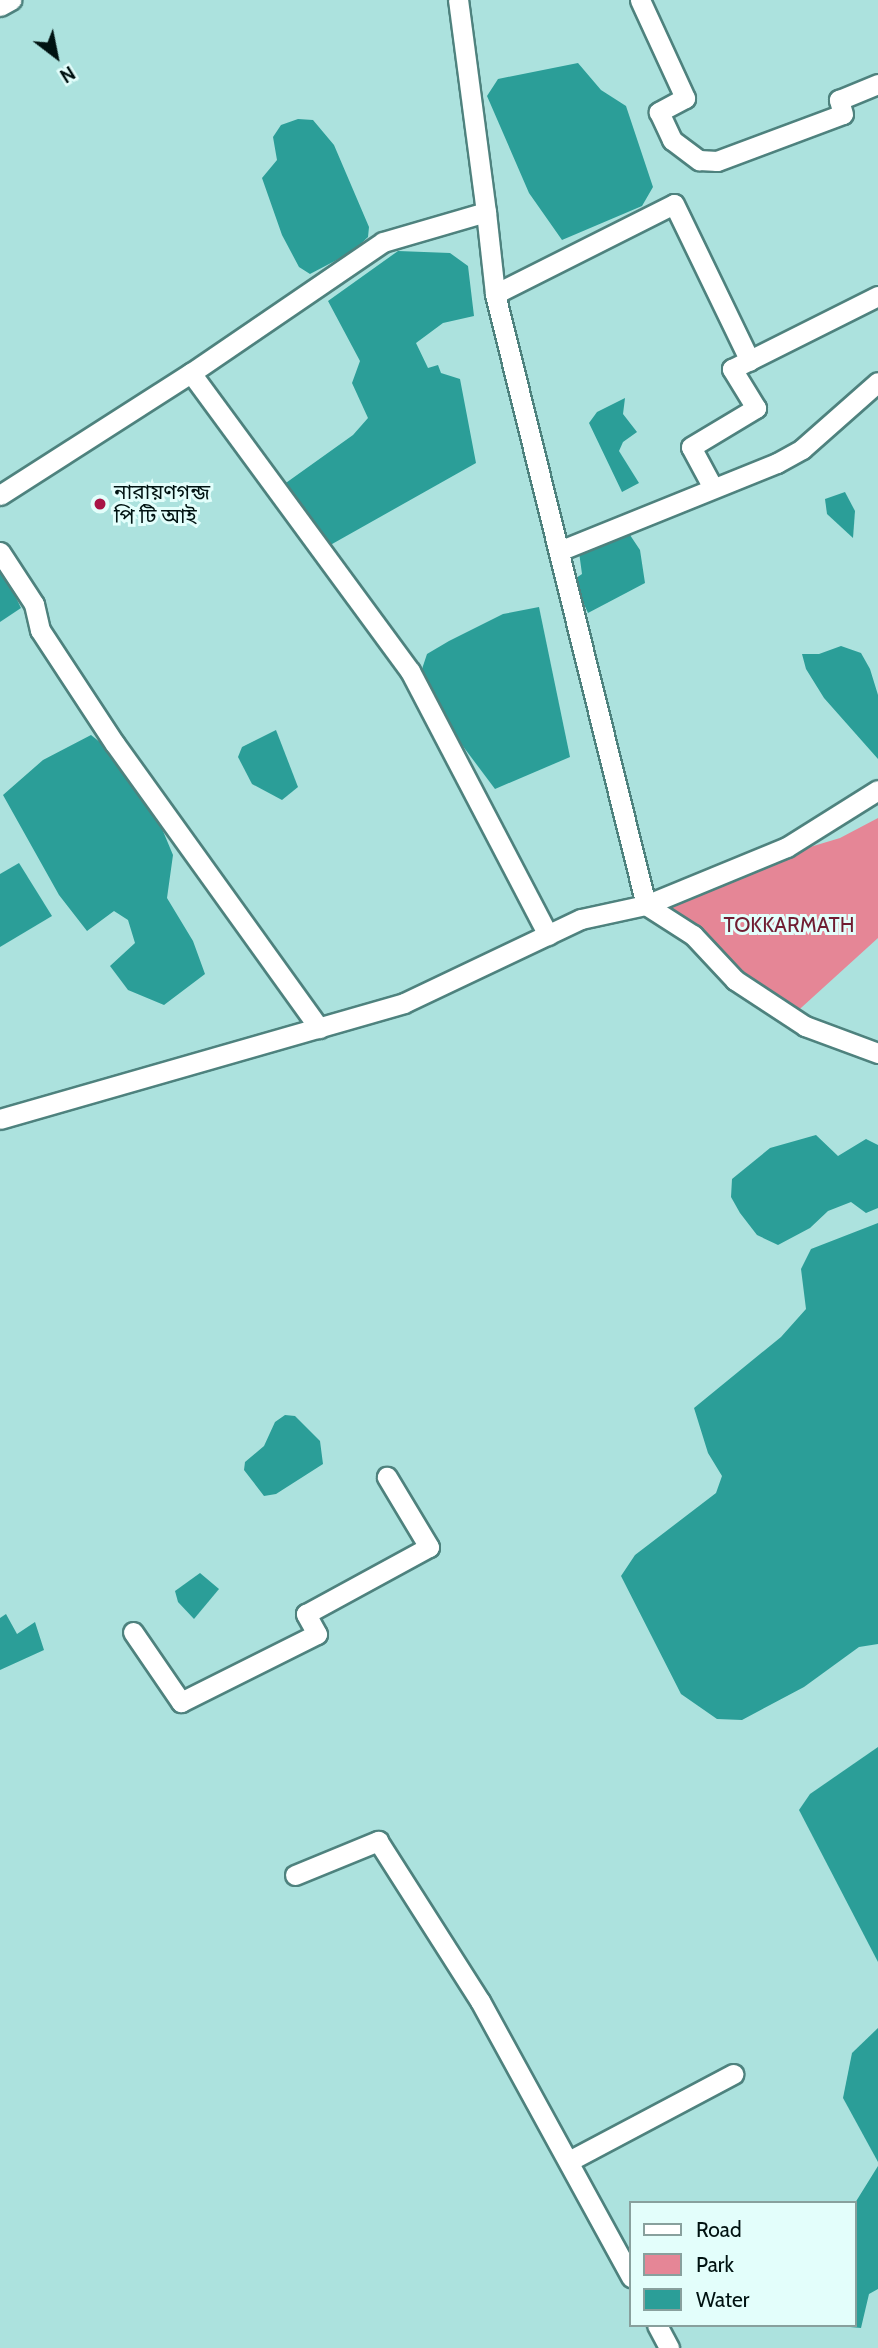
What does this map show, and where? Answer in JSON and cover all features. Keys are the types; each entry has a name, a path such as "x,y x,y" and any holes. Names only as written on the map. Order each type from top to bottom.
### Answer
{"street":[{"path":"0,6 11,0"},
{"path":"458,0 495,293 646,905 693,934 735,980 805,1026 878,1053"},
{"path":"640,0 685,98 659,112 672,139 699,160 717,161 843,114 839,100 878,84"},
{"path":"495,293 674,204 750,361"},
{"path":"1,491 191,373 296,298 383,242 486,212"},
{"path":"712,486 691,447 756,408 732,369 878,296"},
{"path":"191,373 410,671 548,935"},
{"path":"559,551 712,486 750,475 802,449 878,382"},
{"path":"0,552 34,604 40,630 114,744 319,1028"},
{"path":"0,1119 404,1003 581,919 646,905 787,847 878,790"},
{"path":"133,1632 181,1702 317,1634 306,1614 429,1548 387,1477"},
{"path":"295,1875 378,1841 481,2001 630,2275"},
{"path":"569,2161 733,2074"},
{"path":"658,2327 669,2348"}],"green space":[{"name":"TOKKARMATH","path":"878,818 878,938 791,1017 656,911 727,872 840,838"}],"water":[{"path":"578,63 601,90 626,106 653,187 642,206 562,240 529,193 487,96 498,79"},
{"path":"298,119 313,120 334,145 369,227 368,237 352,252 310,274 299,267 282,235 262,178 277,160 273,137 281,125"},
{"path":"398,251 450,253 468,266 474,316 443,323 416,343 428,368 438,365 441,373 460,379 476,463 325,548 283,485 353,435 368,418 352,383 360,361 328,301"},
{"path":"625,398 623,414 637,432 623,442 619,451 639,483 622,492 589,423 597,412"},
{"path":"845,492 855,511 853,538 827,514 825,499"},
{"path":"628,532 640,550 645,583 588,613 573,580 582,574 579,552"},
{"path":"0,564 21,608 0,622"},
{"path":"539,607 570,757 495,789 447,725 420,675 427,654 449,641 503,614"},
{"path":"841,646 861,653 870,669 878,695 878,759 824,698 806,669 802,654 819,654"},
{"path":"276,730 298,787 282,800 252,784 238,757 242,747"},
{"path":"91,735 121,759 150,800 173,855 167,898 193,941 205,974 164,1005 128,990 110,966 135,943 128,920 114,911 87,931 59,895 3,795 43,760"},
{"path":"19,863 52,916 0,947 0,874"},
{"path":"816,1135 838,1156 866,1139 878,1145 878,1208 866,1213 851,1202 828,1211 810,1228 778,1245 757,1235 740,1213 731,1197 732,1179 770,1148"},
{"path":"878,1223 878,1644 859,1647 804,1687 742,1720 717,1719 681,1694 621,1576 635,1555 716,1493 722,1476 708,1453 694,1408 781,1337 806,1309 801,1269 811,1249"},
{"path":"285,1415 295,1416 320,1441 323,1464 276,1494 264,1496 244,1470 245,1462 264,1446 275,1422"},
{"path":"200,1573 219,1589 194,1619 178,1602 175,1591"},
{"path":"6,1614 17,1634 35,1622 44,1650 0,1670 0,1618"},
{"path":"878,1747 878,1962 799,1810 810,1794"},
{"path":"878,2028 878,2162 843,2098 852,2053"},
{"path":"878,2166 878,2289 869,2294 861,2328 850,2327 857,2327 856,2201"}],"place":[{"name":"নারায়ণগন্জ পি টি আই","path":"100,504"}]}
